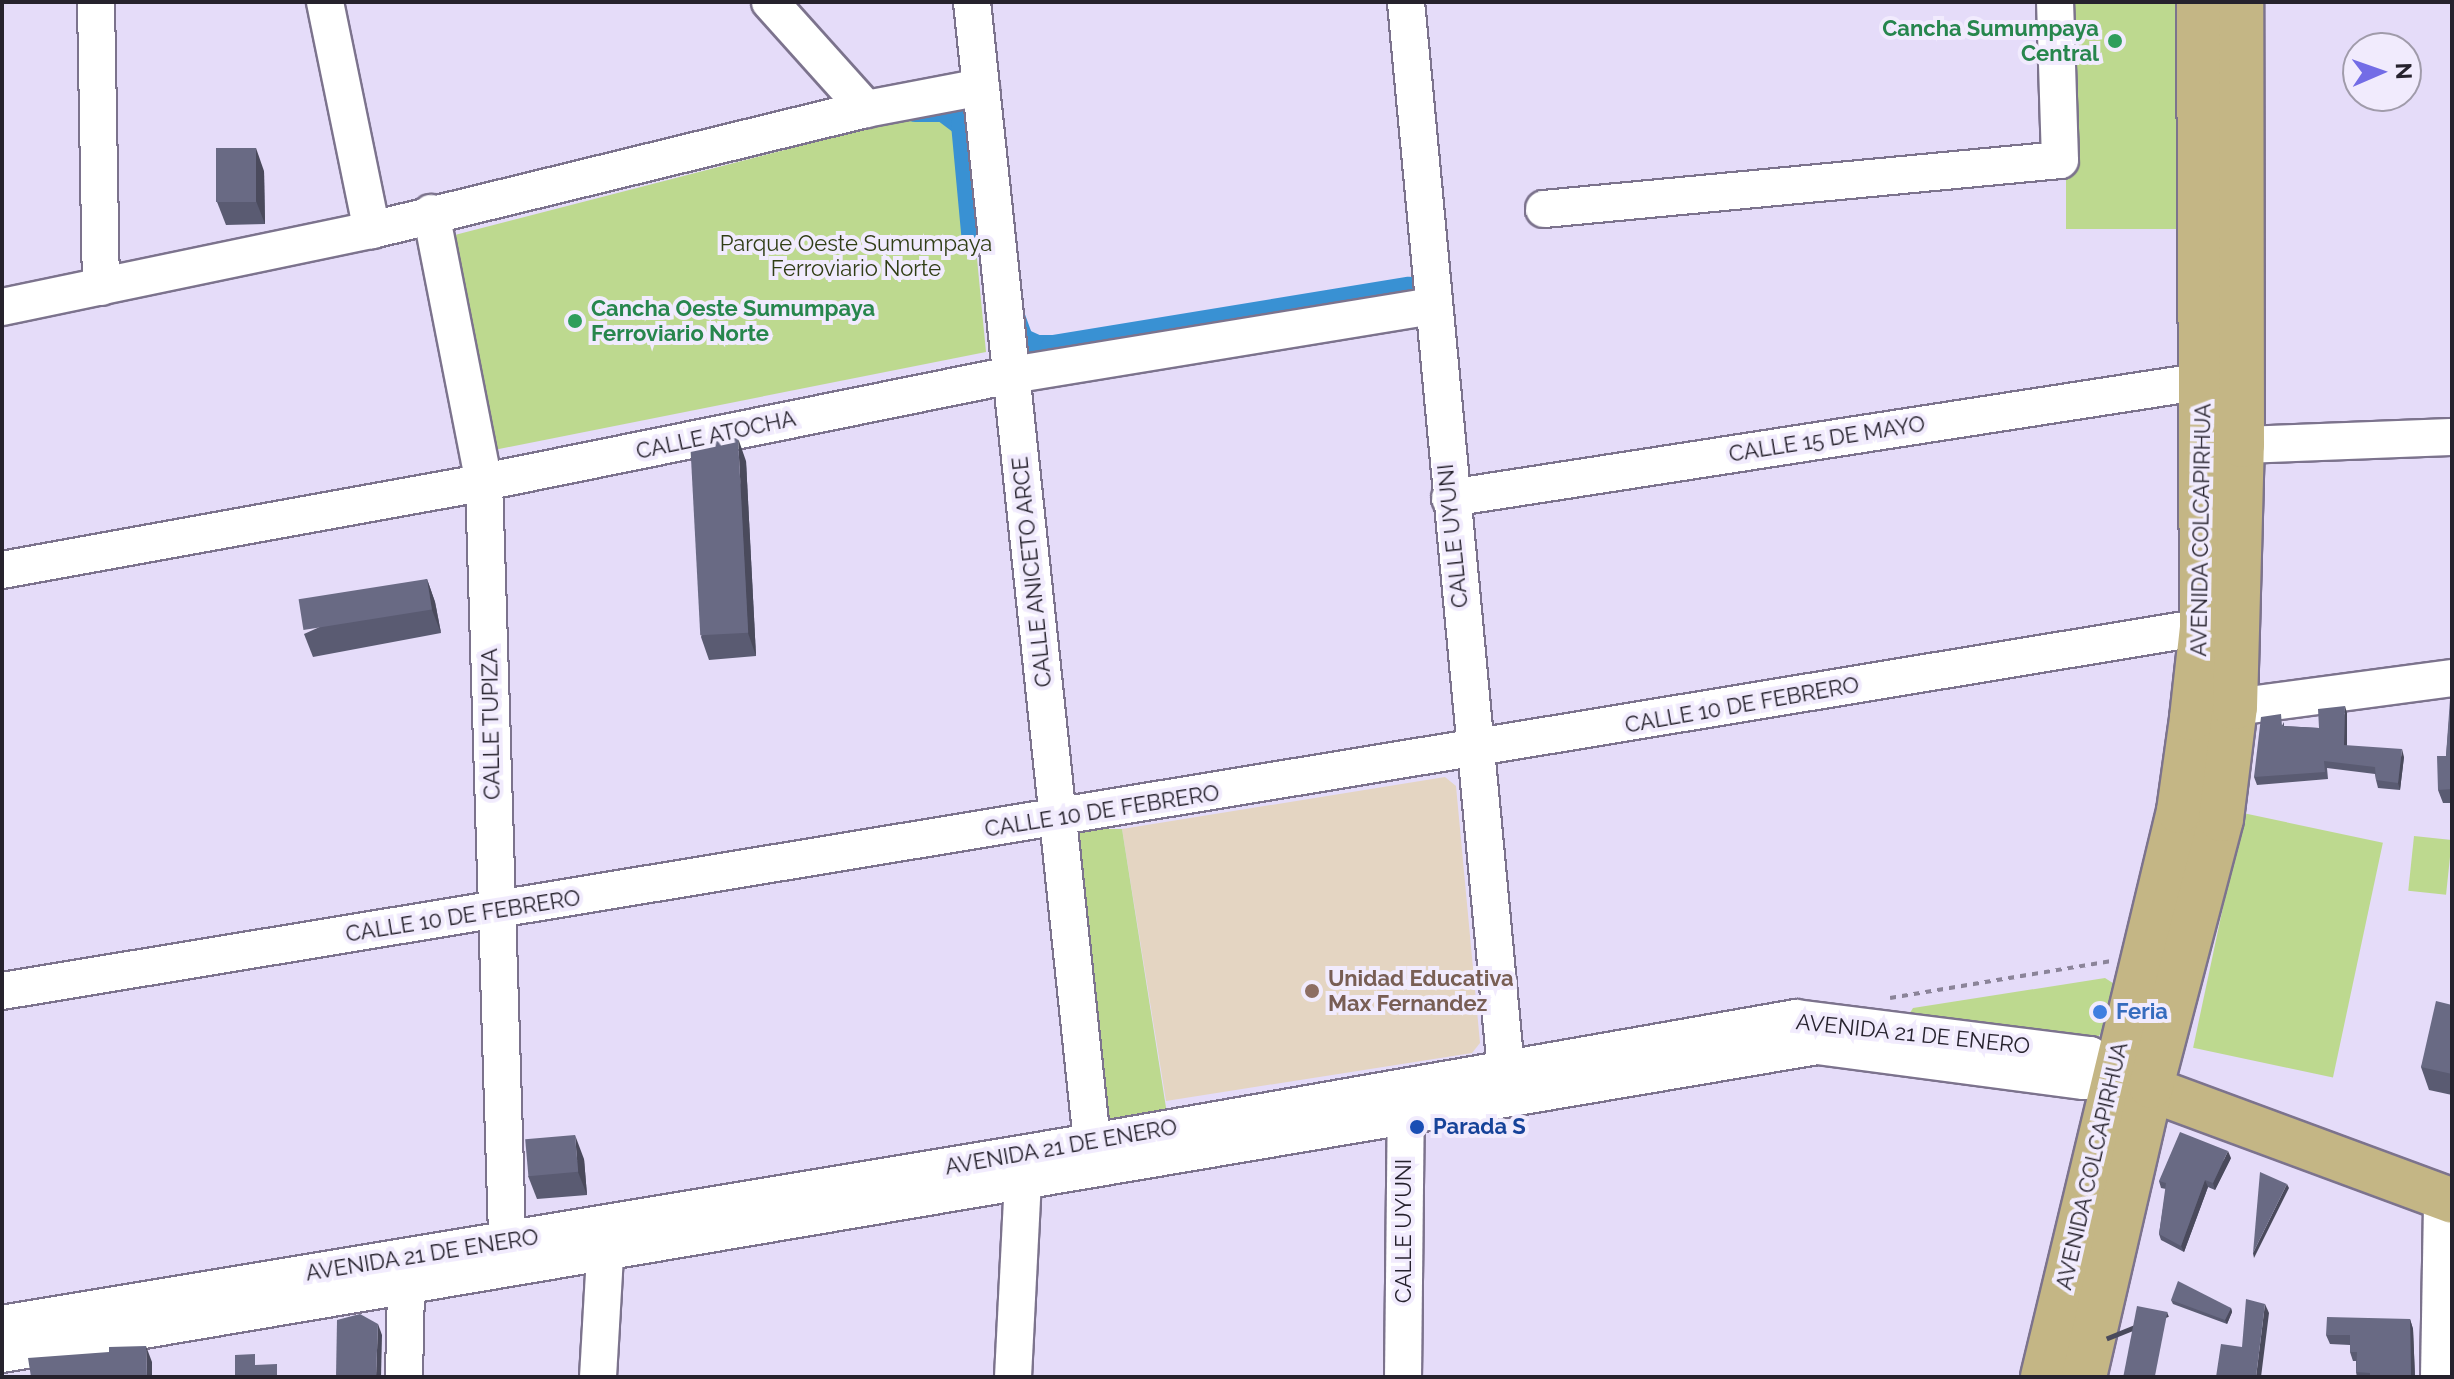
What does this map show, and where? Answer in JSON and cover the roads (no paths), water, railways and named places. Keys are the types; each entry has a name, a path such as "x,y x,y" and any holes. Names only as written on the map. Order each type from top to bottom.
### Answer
{"main road":[{"name":"AVENIDA COLCAPIRHUA","path":"2084,1377 2132,1082 2144,956 2179,811 2202,627 2204,381 2199,2"},
{"name":"AVENIDA COLCAPIRHUA","path":"2043,1377 2132,1082 2221,819 2235,707 2242,445 2241,2"},
{"name":"AVENIDA 21 DE ENERO","path":"2132,1082 2447,1199"}],"street":[{"path":"96,2 101,287"},
{"path":"325,2 372,230"},
{"path":"770,2 866,109"},
{"name":"CALLE ANICETO ARCE","path":"972,2 1092,1142"},
{"name":"CALLE UYUNI","path":"1406,2 1431,306 1506,1070"},
{"path":"1544,209 2060,160 2055,2"},
{"path":"2,307 372,230 431,213 866,109 981,87"},
{"name":"CALLE TUPIZA","path":"431,213 484,482 507,1255"},
{"name":"CALLE ATOCHA","path":"2,570 484,482 1011,375 1431,306"},
{"name":"CALLE 15 DE MAYO","path":"1450,498 2204,381"},
{"path":"2242,445 2452,437"},
{"name":"CALLE 10 DE FEBRERO","path":"2,991 1474,750 2202,627"},
{"path":"2235,707 2452,678"},
{"name":"AVENIDA 21 DE ENERO","path":"6,1352 507,1255 1406,1101 1506,1070 1796,1018 2090,1055 2132,1082"},
{"name":"AVENIDA 21 DE ENERO","path":"6,1352 406,1287 507,1255 605,1255 1024,1168 1092,1142 1817,1046 2084,1081 2132,1082"},
{"name":"CALLE UYUNI","path":"1403,1377 1406,1101"},
{"path":"1013,1377 1024,1168"},
{"path":"2439,1377 2447,1199"},
{"path":"598,1377 605,1255"},
{"path":"404,1377 406,1287"}],"waterway":[{"path":"915,109 944,109 964,124 975,242"},
{"path":"1011,314 1021,341 1037,348 1053,348 1409,290"}],"place":[{"name":"Cancha Sumumpaya Central","path":"2115,41"},
{"name":"Cancha Oeste Sumumpaya Ferroviario Norte","path":"575,321"},
{"name":"Unidad Educativa Max Fernandez","path":"1312,991"},
{"name":"Feria","path":"2100,1012"},
{"name":"Parada S","path":"1417,1127"}],"park label":[{"name":"Parque Oeste Sumumpaya Ferroviario Norte","path":"856,256"}]}
